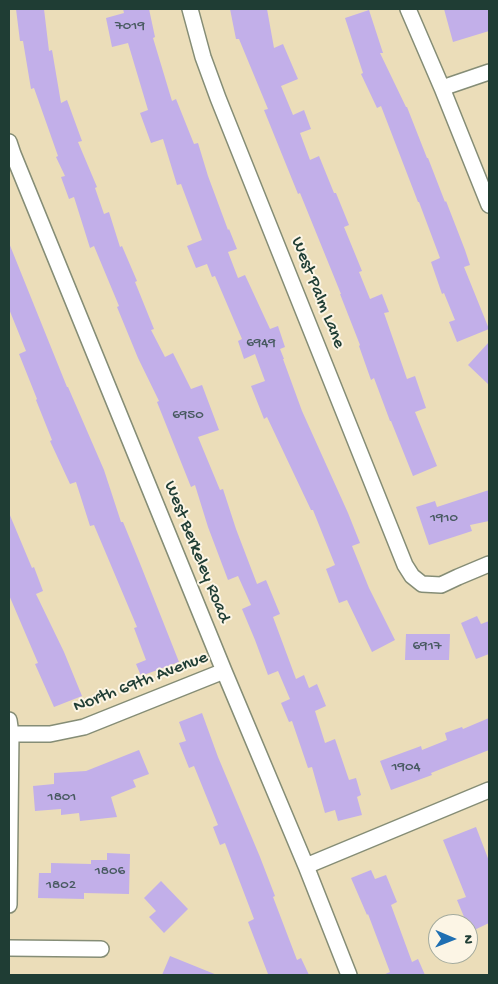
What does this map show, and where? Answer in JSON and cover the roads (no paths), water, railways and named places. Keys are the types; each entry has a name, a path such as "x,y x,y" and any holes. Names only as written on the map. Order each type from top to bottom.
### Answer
{"street":[{"name":"West Palm Lane","path":"190,9 203,57 218,98 402,556 412,576 422,584 441,585 489,564"},
{"path":"408,9 489,206"},
{"path":"442,88 489,72"},
{"name":"West Berkeley Road","path":"9,142 349,975"},
{"name":"North 69th Avenue","path":"10,727 50,734 84,727 224,670"},
{"path":"9,905 10,727"},
{"path":"306,866 489,790"},
{"path":"9,948 101,949"}]}
